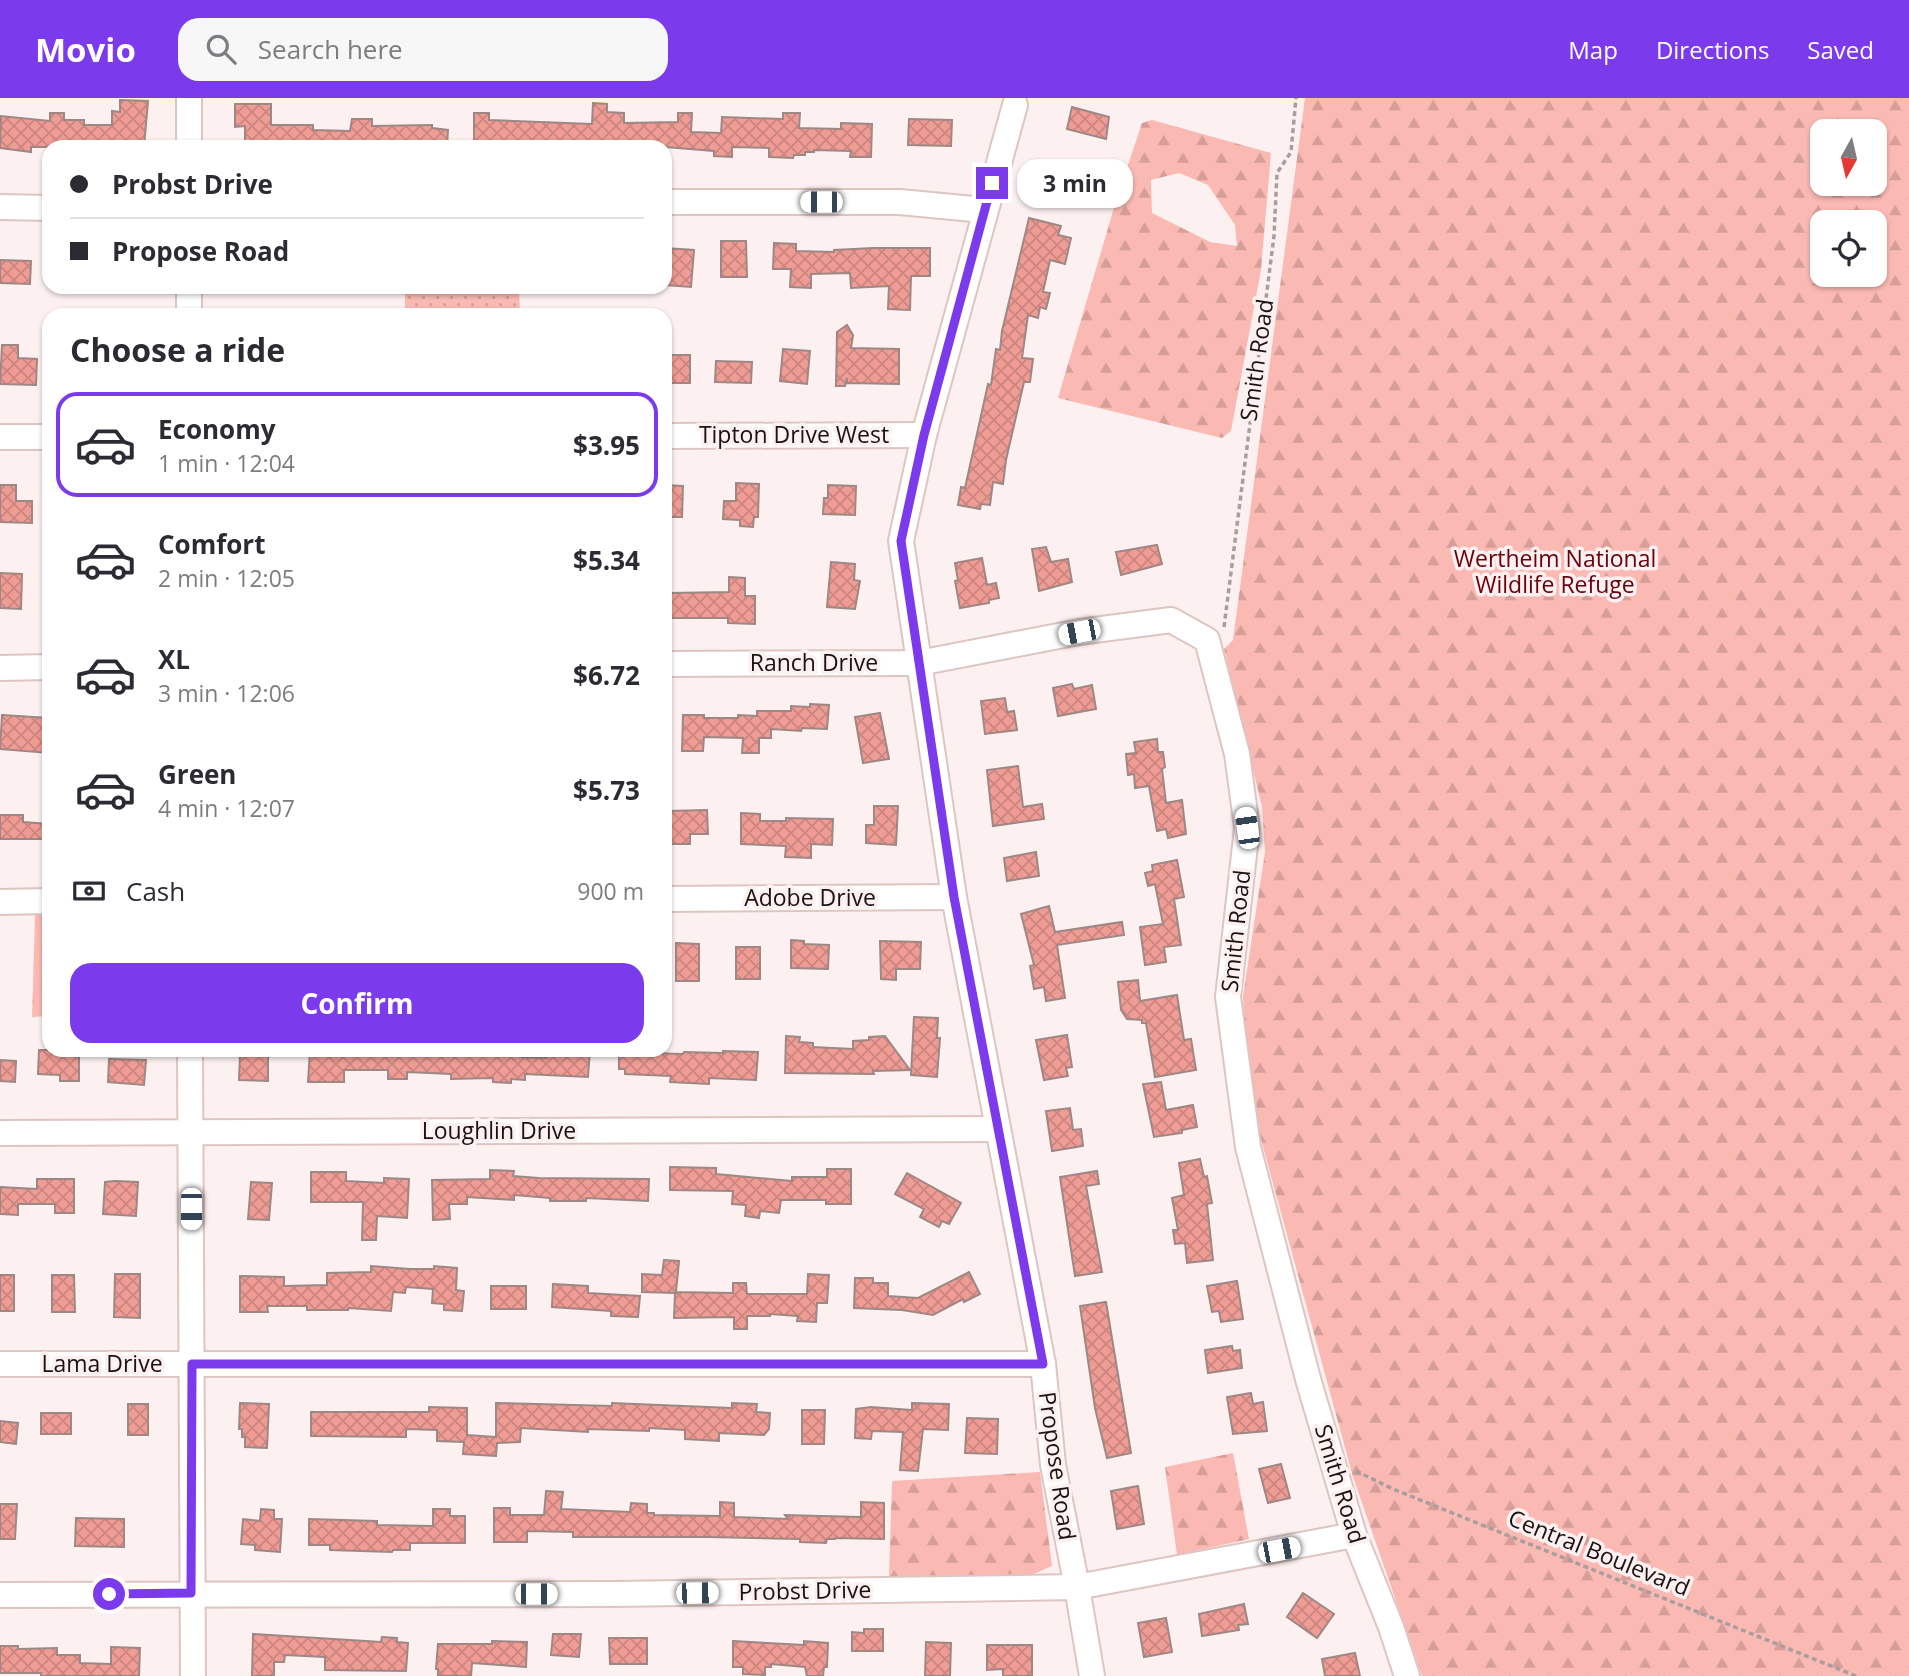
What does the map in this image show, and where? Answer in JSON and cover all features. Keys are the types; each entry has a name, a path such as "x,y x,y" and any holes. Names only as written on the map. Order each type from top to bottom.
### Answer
{"street":[{"path":"189,99 189,140"},
{"name":"Propose Road","path":"1015,105 924,435 901,541 954,897 1043,1364 1053,1465 1092,1676"},
{"path":"672,202 900,202 984,210"},
{"path":"0,207 42,208"},
{"name":"Tipton Drive West","path":"672,436 924,435"},
{"path":"0,438 42,438"},
{"name":"Ranch Drive","path":"672,664 919,663 1079,632 1171,620 1206,640"},
{"name":"Smith Road","path":"1206,640 1237,754 1247,828 1228,997 1248,1147 1308,1379 1354,1535 1391,1627 1407,1676"},
{"path":"0,668 42,667"},
{"name":"Adobe Drive","path":"672,898 954,897"},
{"path":"0,902 42,901"},
{"path":"190,1057 193,1676"},
{"name":"Loughlin Drive","path":"0,1133 998,1129"},
{"name":"Lama Drive","path":"0,1364 1043,1364"},
{"name":"Probst Drive","path":"0,1595 615,1594 1077,1587 1354,1535"}],"path":[{"name":"Smith Road","path":"1206,640 1224,629 1274,236 1278,173 1291,152 1296,98"},
{"name":"Central Boulevard","path":"1331,1458 1393,1489 1856,1676"}],"green space":[{"name":"Wertheim National Wildlife Refuge","path":"1305,98 1909,98 1909,1676 1422,1676 1353,1477 1247,1088 1243,996 1265,852 1262,807 1224,649 1233,640"},
{"path":"1152,120 1271,153 1261,270 1231,431 1222,438 1058,398 1142,123","holes":["1179,173 1208,185 1235,225 1237,246 1210,242 1152,213 1151,180"]},
{"path":"405,294 519,294 520,308 405,308"},
{"path":"35,914 42,914 42,1016 32,1017"},
{"path":"1233,1453 1249,1539 1177,1555 1165,1467"},
{"path":"1040,1472 1052,1566 1031,1575 889,1578 892,1481"}],"building":[{"path":"120,100 148,101 145,140 42,140 42,147 31,147 31,152 0,148 1,116 50,121 50,113 64,113 64,120 84,120 84,125 112,125 112,111 120,112"},
{"path":"593,103 607,104 607,112 624,113 624,123 678,122 678,113 692,113 691,132 721,133 722,117 783,119 783,113 800,113 799,128 841,129 841,123 872,124 871,157 850,157 851,151 814,150 805,152 805,155 794,155 793,158 769,157 769,148 732,147 732,157 714,156 714,151 672,148 672,140 474,140 474,113 489,113 489,120 592,124"},
{"path":"235,104 271,104 271,125 313,125 313,130 350,131 352,119 372,119 372,126 432,125 432,128 448,130 447,140 245,140 245,126 235,127"},
{"path":"1072,107 1109,117 1106,139 1067,129"},
{"path":"909,119 952,120 951,146 908,145"},
{"path":"1057,164 1095,173 1088,197 1051,188"},
{"path":"1029,218 1061,226 1058,235 1071,238 1065,264 1050,260 1043,292 1050,293 1046,309 1040,307 1038,318 1028,315 1022,358 1033,359 1030,382 1024,382 1003,484 993,482 990,505 981,504 980,509 958,505 961,487 965,488 988,384 991,385 996,349 1000,350 1002,331"},
{"path":"721,241 746,241 747,277 721,277"},
{"path":"774,243 796,244 796,251 930,248 930,276 911,276 910,310 888,309 889,286 851,288 850,273 811,274 811,288 790,287 791,269 773,269"},
{"path":"672,248 694,250 691,287 672,286"},
{"path":"0,260 31,261 30,284 0,283"},
{"path":"847,325 853,335 851,348 899,349 899,384 847,383 847,378 845,386 836,386 837,332"},
{"path":"2,345 18,345 18,358 37,359 36,385 0,384"},
{"path":"783,349 810,351 807,384 780,381"},
{"path":"672,355 690,355 690,383 672,383"},
{"path":"716,361 752,362 751,383 715,382"},
{"path":"736,483 759,484 758,517 754,517 753,527 740,526 740,520 723,519 724,501 736,501"},
{"path":"0,485 16,485 16,501 32,501 32,523 0,522"},
{"path":"672,485 683,486 682,517 672,517"},
{"path":"828,485 856,486 855,515 823,514 824,498 828,498"},
{"path":"1157,545 1162,564 1121,575 1116,552"},
{"path":"1046,547 1051,562 1068,559 1072,582 1039,591 1032,549"},
{"path":"982,558 987,585 996,583 999,598 989,600 989,603 960,608 955,563"},
{"path":"831,562 855,564 854,580 860,581 855,609 827,607"},
{"path":"0,573 22,574 21,609 0,608"},
{"path":"729,577 745,578 745,596 755,596 755,624 728,623 728,618 672,618 672,593 729,592"},
{"path":"1072,684 1074,689 1092,685 1096,709 1058,716 1053,688"},
{"path":"1005,698 1007,712 1014,711 1017,730 985,734 981,701"},
{"path":"810,704 829,705 827,729 771,729 771,738 759,738 759,753 742,753 743,738 704,737 703,751 682,751 683,715 738,718 738,715 757,716 757,711 791,711 791,706 810,707"},
{"path":"880,713 889,759 863,763 855,717"},
{"path":"2,715 42,718 42,752 0,749"},
{"path":"1157,739 1158,752 1163,752 1166,803 1182,800 1186,834 1168,838 1166,829 1157,831 1149,786 1135,788 1134,774 1128,775 1126,754 1136,753 1134,742"},
{"path":"1018,766 1023,807 1042,804 1044,819 993,826 987,770"},
{"path":"874,806 898,806 896,845 866,843 866,825 874,825"},
{"path":"707,810 708,834 690,834 690,844 672,844 672,811"},
{"path":"741,813 760,814 760,821 786,821 786,818 833,819 832,845 811,844 811,858 785,857 786,846 741,844"},
{"path":"0,815 23,815 23,822 42,823 42,839 0,839"},
{"path":"1036,852 1039,876 1007,881 1004,858"},
{"path":"1177,860 1184,897 1174,899 1181,945 1164,947 1166,962 1145,965 1140,927 1163,924 1155,884 1148,886 1145,873 1153,871 1152,865"},
{"path":"1049,906 1055,932 1122,922 1124,935 1057,945 1065,998 1046,1001 1044,987 1034,989 1030,966 1034,965 1021,914"},
{"path":"791,940 804,941 804,944 829,945 828,969 791,968"},
{"path":"880,941 921,942 920,969 896,969 896,980 881,979"},
{"path":"676,943 699,944 699,981 676,981"},
{"path":"736,947 760,947 760,979 736,979"},
{"path":"1138,980 1140,1001 1177,995 1184,1040 1191,1039 1196,1070 1155,1077 1146,1023 1142,1023 1142,1020 1127,1019 1121,1010 1118,982"},
{"path":"914,1017 938,1018 937,1038 940,1038 937,1077 911,1075"},
{"path":"1067,1035 1072,1067 1066,1068 1068,1076 1044,1080 1036,1040"},
{"path":"786,1036 800,1037 799,1042 813,1043 813,1047 853,1049 853,1041 885,1036 910,1070 873,1071 874,1074 785,1073"},
{"path":"39,1050 42,1050 42,1057 79,1057 79,1081 60,1081 60,1075 38,1074"},
{"path":"684,1052 758,1052 756,1080 709,1078 709,1084 670,1082 671,1076 625,1074 625,1069 619,1069 619,1057 672,1057 672,1054"},
{"path":"240,1057 268,1057 268,1081 239,1080"},
{"path":"310,1057 589,1057 588,1077 525,1074 525,1080 511,1079 511,1083 493,1082 493,1078 451,1079 451,1074 407,1072 407,1079 388,1079 388,1070 344,1070 344,1082 308,1082"},
{"path":"109,1059 146,1060 144,1085 108,1082"},
{"path":"0,1060 16,1061 15,1082 0,1081"},
{"path":"1161,1082 1166,1110 1193,1105 1197,1127 1182,1130 1182,1133 1154,1137 1143,1084"},
{"path":"1070,1108 1073,1130 1081,1129 1083,1146 1052,1151 1046,1111"},
{"path":"1200,1159 1204,1177 1207,1176 1212,1203 1207,1204 1213,1260 1187,1263 1185,1243 1175,1244 1173,1230 1178,1230 1172,1198 1184,1195 1179,1163"},
{"path":"670,1167 716,1168 716,1174 792,1181 792,1177 827,1177 827,1169 851,1169 851,1204 826,1204 826,1200 781,1200 779,1213 760,1211 759,1218 745,1216 746,1205 732,1204 733,1191 670,1190"},
{"path":"490,1170 514,1171 513,1176 539,1178 649,1179 648,1201 586,1198 586,1201 550,1201 550,1198 514,1195 514,1200 467,1197 467,1204 449,1204 450,1219 433,1220 432,1180 490,1179"},
{"path":"1097,1171 1099,1184 1086,1186 1102,1272 1075,1276 1060,1177"},
{"path":"311,1172 346,1172 346,1181 384,1183 384,1178 409,1179 407,1218 377,1216 376,1240 362,1240 363,1202 311,1202"},
{"path":"907,1173 961,1203 949,1224 942,1221 939,1227 920,1217 924,1209 895,1194"},
{"path":"37,1179 74,1179 74,1213 55,1213 55,1204 18,1204 18,1215 0,1214 0,1187 37,1189"},
{"path":"105,1182 138,1182 136,1216 103,1214"},
{"path":"251,1182 272,1183 269,1220 248,1219"},
{"path":"664,1260 679,1261 676,1292 733,1293 733,1283 746,1283 747,1294 807,1294 808,1274 829,1275 827,1303 817,1303 816,1322 797,1321 798,1316 747,1316 747,1329 734,1329 734,1317 674,1318 675,1293 642,1292 642,1274 662,1275"},
{"path":"371,1266 457,1268 456,1290 464,1291 462,1311 444,1310 444,1304 432,1303 433,1289 406,1287 405,1293 393,1292 391,1311 348,1308 307,1310 307,1306 267,1306 268,1312 240,1312 240,1276 284,1277 284,1286 327,1285 327,1273 371,1272"},
{"path":"969,1272 980,1294 964,1302 963,1299 933,1315 902,1310 854,1308 855,1278 873,1278 873,1283 888,1283 888,1296 918,1298"},
{"path":"115,1274 140,1274 140,1318 114,1317"},
{"path":"0,1275 14,1275 14,1311 0,1311"},
{"path":"52,1275 74,1275 75,1312 52,1312"},
{"path":"1237,1281 1243,1319 1221,1322 1219,1311 1212,1312 1207,1286"},
{"path":"553,1284 588,1286 588,1293 640,1296 638,1317 611,1316 611,1311 552,1307"},
{"path":"491,1286 526,1286 526,1309 491,1309"},
{"path":"1106,1302 1131,1453 1107,1458 1095,1408 1080,1306"},
{"path":"1232,1346 1233,1351 1240,1350 1242,1368 1208,1373 1205,1350"},
{"path":"1251,1393 1253,1404 1263,1402 1267,1431 1233,1434 1227,1397"},
{"path":"240,1403 269,1404 267,1448 245,1447 245,1437 242,1437 242,1429 239,1429"},
{"path":"496,1403 612,1406 612,1403 732,1408 732,1403 757,1404 756,1412 770,1413 769,1429 764,1435 719,1433 719,1441 685,1439 685,1430 588,1429 588,1432 521,1428 520,1442 497,1443 496,1456 463,1454 464,1442 437,1441 437,1430 406,1429 406,1437 311,1436 311,1412 429,1412 429,1407 467,1408 467,1435 496,1437"},
{"path":"912,1403 949,1404 948,1430 923,1429 918,1471 900,1470 903,1432 872,1431 871,1439 855,1438 856,1409 871,1407 912,1410"},
{"path":"128,1404 148,1404 148,1435 128,1435"},
{"path":"802,1410 825,1410 824,1444 802,1444"},
{"path":"41,1413 71,1413 71,1434 41,1434"},
{"path":"967,1418 998,1419 997,1454 965,1453"},
{"path":"0,1421 18,1423 16,1444 0,1442"},
{"path":"1281,1464 1290,1498 1268,1503 1259,1469"},
{"path":"1138,1486 1144,1524 1117,1529 1111,1491"},
{"path":"546,1491 563,1492 561,1509 630,1512 631,1503 647,1504 647,1513 654,1515 720,1516 720,1502 734,1503 734,1517 861,1517 861,1502 884,1503 884,1539 836,1538 827,1539 826,1543 800,1542 800,1539 573,1537 573,1532 527,1531 527,1542 494,1542 494,1508 510,1508 510,1515 544,1515"},
{"path":"0,1504 17,1504 15,1539 0,1539"},
{"path":"261,1509 274,1510 274,1519 282,1519 280,1552 255,1550 255,1545 241,1544 243,1519 260,1521"},
{"path":"433,1509 450,1509 450,1516 465,1516 465,1543 410,1543 410,1550 392,1552 330,1550 330,1545 309,1545 309,1519 377,1521 377,1525 433,1526"},
{"path":"76,1518 124,1519 124,1547 75,1546"},
{"path":"1303,1593 1334,1614 1317,1638 1287,1617"},
{"path":"1244,1604 1248,1624 1238,1625 1239,1630 1202,1636 1199,1614"},
{"path":"1166,1618 1172,1652 1144,1657 1138,1623"},
{"path":"864,1629 883,1629 883,1651 852,1651 852,1632 864,1633"},
{"path":"253,1634 381,1642 382,1637 397,1638 397,1642 408,1643 406,1671 325,1670 325,1657 285,1655 284,1662 274,1662 274,1676 252,1676"},
{"path":"553,1634 581,1634 579,1657 551,1655"},
{"path":"609,1638 647,1638 647,1664 610,1664"},
{"path":"492,1641 527,1642 526,1667 472,1663 471,1676 438,1676 438,1644 492,1644"},
{"path":"733,1641 804,1645 804,1641 828,1643 827,1667 824,1667 823,1676 807,1676 805,1667 771,1664 771,1667 765,1667 765,1675 743,1674 743,1667 733,1667"},
{"path":"926,1642 951,1643 950,1676 925,1676"},
{"path":"987,1645 1032,1645 1032,1676 1003,1676 1003,1669 987,1670"},
{"path":"0,1646 18,1646 18,1649 57,1648 57,1655 80,1655 80,1663 111,1664 111,1647 140,1648 139,1676 41,1676 41,1673 0,1673"},
{"path":"1355,1653 1360,1676 1325,1676 1322,1659"}],"route":[{"path":"109,1594 191,1593 192,1364 1043,1364 954,897 901,541 924,435 992,183"}]}
